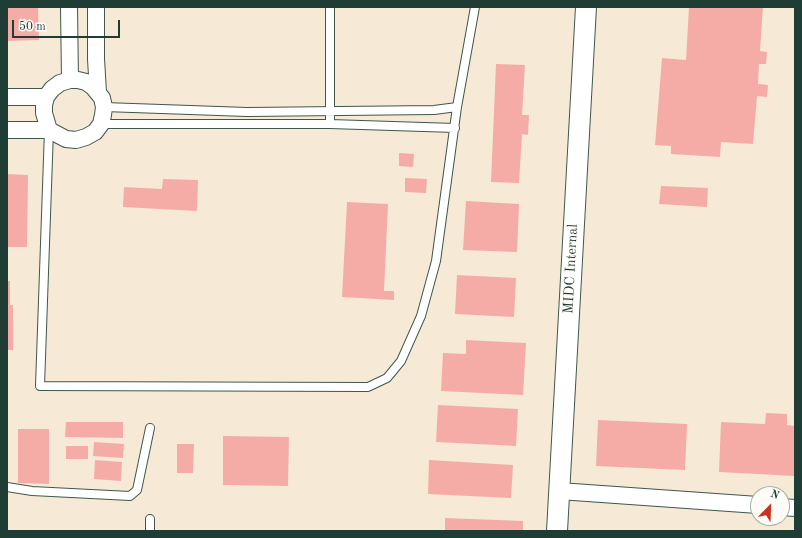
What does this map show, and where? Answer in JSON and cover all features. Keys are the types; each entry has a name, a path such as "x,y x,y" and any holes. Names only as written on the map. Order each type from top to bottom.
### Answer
{"street":[{"path":"69,7 70,80"},
{"path":"7,130 49,130 66,139 76,140 95,132 101,124 103,116 96,59 96,7"},
{"name":"MIDC Internal","path":"556,531 586,7"},
{"path":"49,130 44,113 44,105 46,97 52,89 60,83 70,80 86,82 93,87 101,100"},
{"path":"7,97 46,97"},
{"path":"559,491 750,504"}],"lane":[{"path":"330,7 330,124"},
{"path":"49,130 40,386 368,387 387,378 401,361 421,316 436,261 457,107 475,7"},
{"path":"101,100 247,112 434,110 457,107"},
{"path":"101,124 330,124 454,128"},
{"path":"7,487 32,491 130,496 137,490 150,428"},
{"path":"150,519 150,531"}],"building":[{"path":"7,7 38,7 39,40 7,41"},
{"path":"689,7 763,7 760,51 767,52 766,64 759,64 758,84 768,85 767,97 757,96 753,144 721,142 720,157 671,154 671,146 655,145 662,58 686,60"},
{"path":"496,64 525,65 522,115 529,115 528,135 522,134 519,183 491,182"},
{"path":"399,153 414,154 413,167 399,166"},
{"path":"7,174 28,175 27,247 7,247"},
{"path":"405,178 427,179 426,193 405,192"},
{"path":"163,179 198,180 197,211 123,207 124,187 162,189"},
{"path":"661,186 708,188 707,207 659,204"},
{"path":"466,201 519,204 517,252 463,250"},
{"path":"347,202 388,204 384,291 394,291 394,300 342,297"},
{"path":"457,275 516,278 514,317 455,314"},
{"path":"7,281 10,281 10,305 13,305 13,350 7,350"},
{"path":"466,340 526,343 523,395 441,391 443,353 466,354"},
{"path":"438,405 518,409 516,446 436,442"},
{"path":"766,413 787,414 787,425 795,426 795,476 719,472 721,422 765,424"},
{"path":"598,420 687,424 685,470 596,466"},
{"path":"66,422 123,422 123,438 65,437"},
{"path":"18,429 49,429 49,484 18,483"},
{"path":"223,436 289,437 288,486 223,485"},
{"path":"94,442 124,444 123,458 93,456"},
{"path":"177,444 194,444 193,473 177,473"},
{"path":"66,446 88,446 88,459 66,459"},
{"path":"95,460 122,462 121,481 94,479"},
{"path":"429,460 513,465 511,498 428,494"},
{"path":"445,518 523,521 523,531 445,531"}]}
